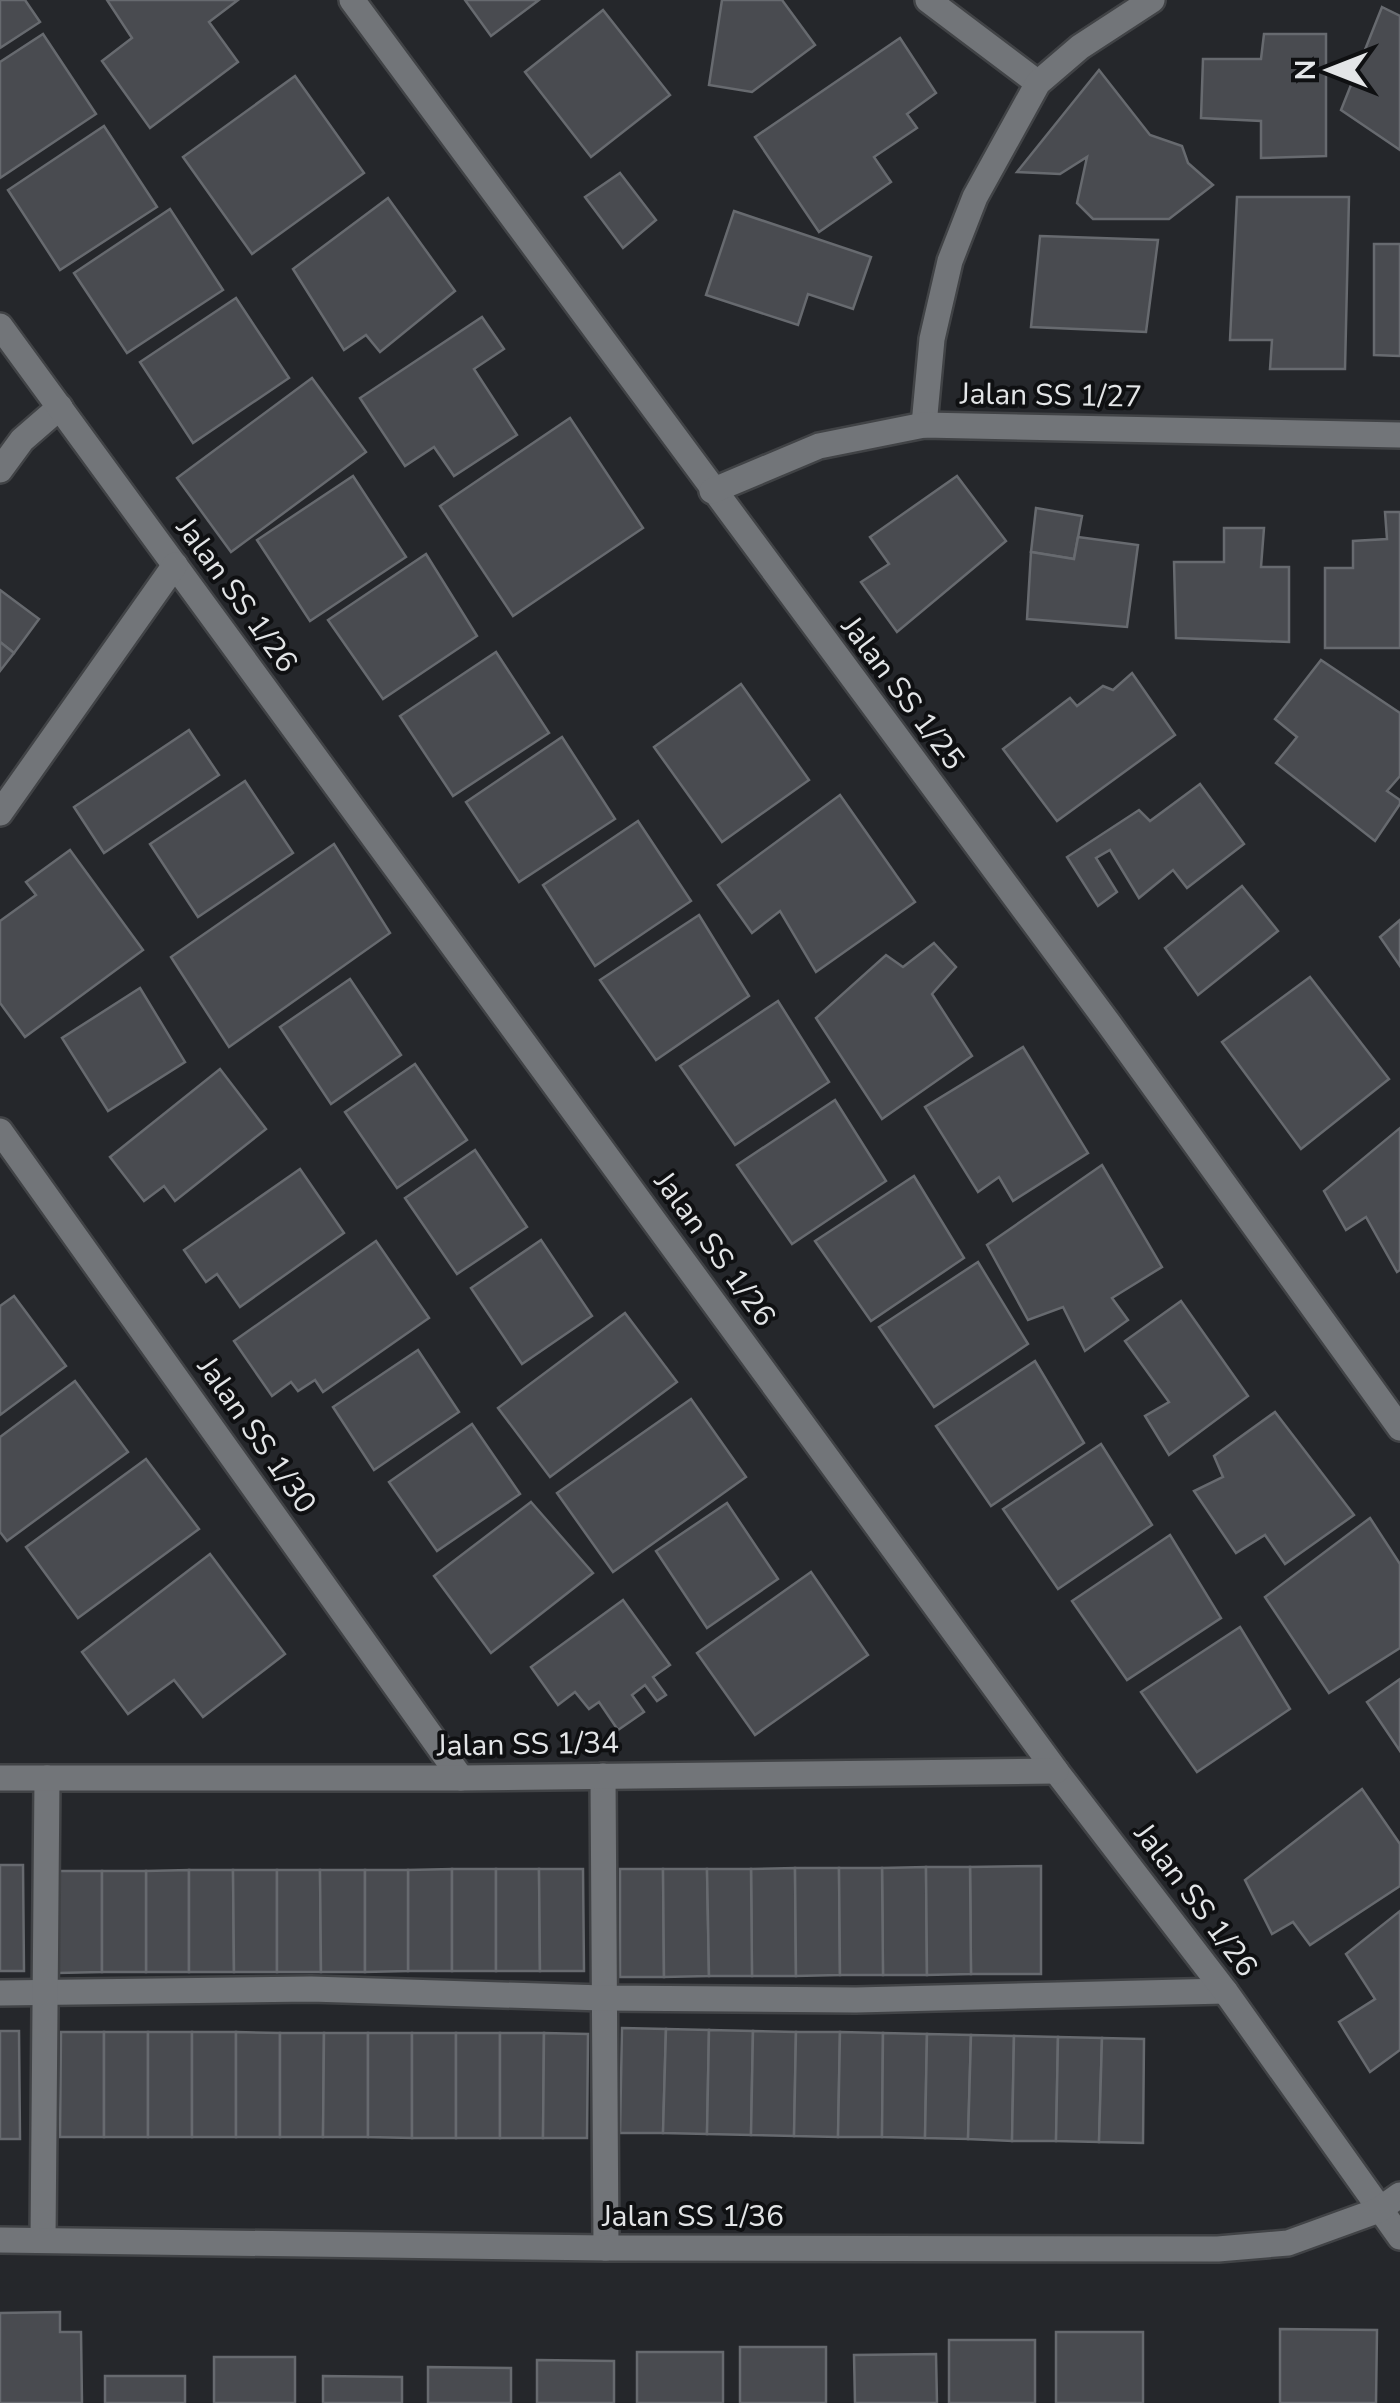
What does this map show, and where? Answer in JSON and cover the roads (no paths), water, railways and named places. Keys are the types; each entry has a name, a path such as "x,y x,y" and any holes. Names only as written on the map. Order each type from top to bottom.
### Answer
{"street":[{"name":"Jalan SS 1/25","path":"352,0 1110,1024 1400,1428"},
{"path":"928,0 1038,83"},
{"path":"924,425 932,339 950,261 975,196 1038,83 1080,47 1152,0"},
{"name":"Jalan SS 1/26","path":"0,326 1056,1771 1390,2202 1400,2237"},
{"path":"0,470 22,440 60,408"},
{"name":"Jalan SS 1/27","path":"712,490 818,446 924,425 1400,434"},
{"path":"0,813 175,565"},
{"name":"Jalan SS 1/30","path":"0,1130 461,1778"},
{"name":"Jalan SS 1/34","path":"0,1778 461,1778 1056,1771"},
{"path":"603,1776 606,2248"},
{"path":"44,2240 46,1778"},
{"path":"0,1994 311,1989 603,1998 856,2000 1225,1991"},
{"name":"Jalan SS 1/36","path":"0,2240 606,2248 1218,2249 1288,2243 1390,2202"}]}
